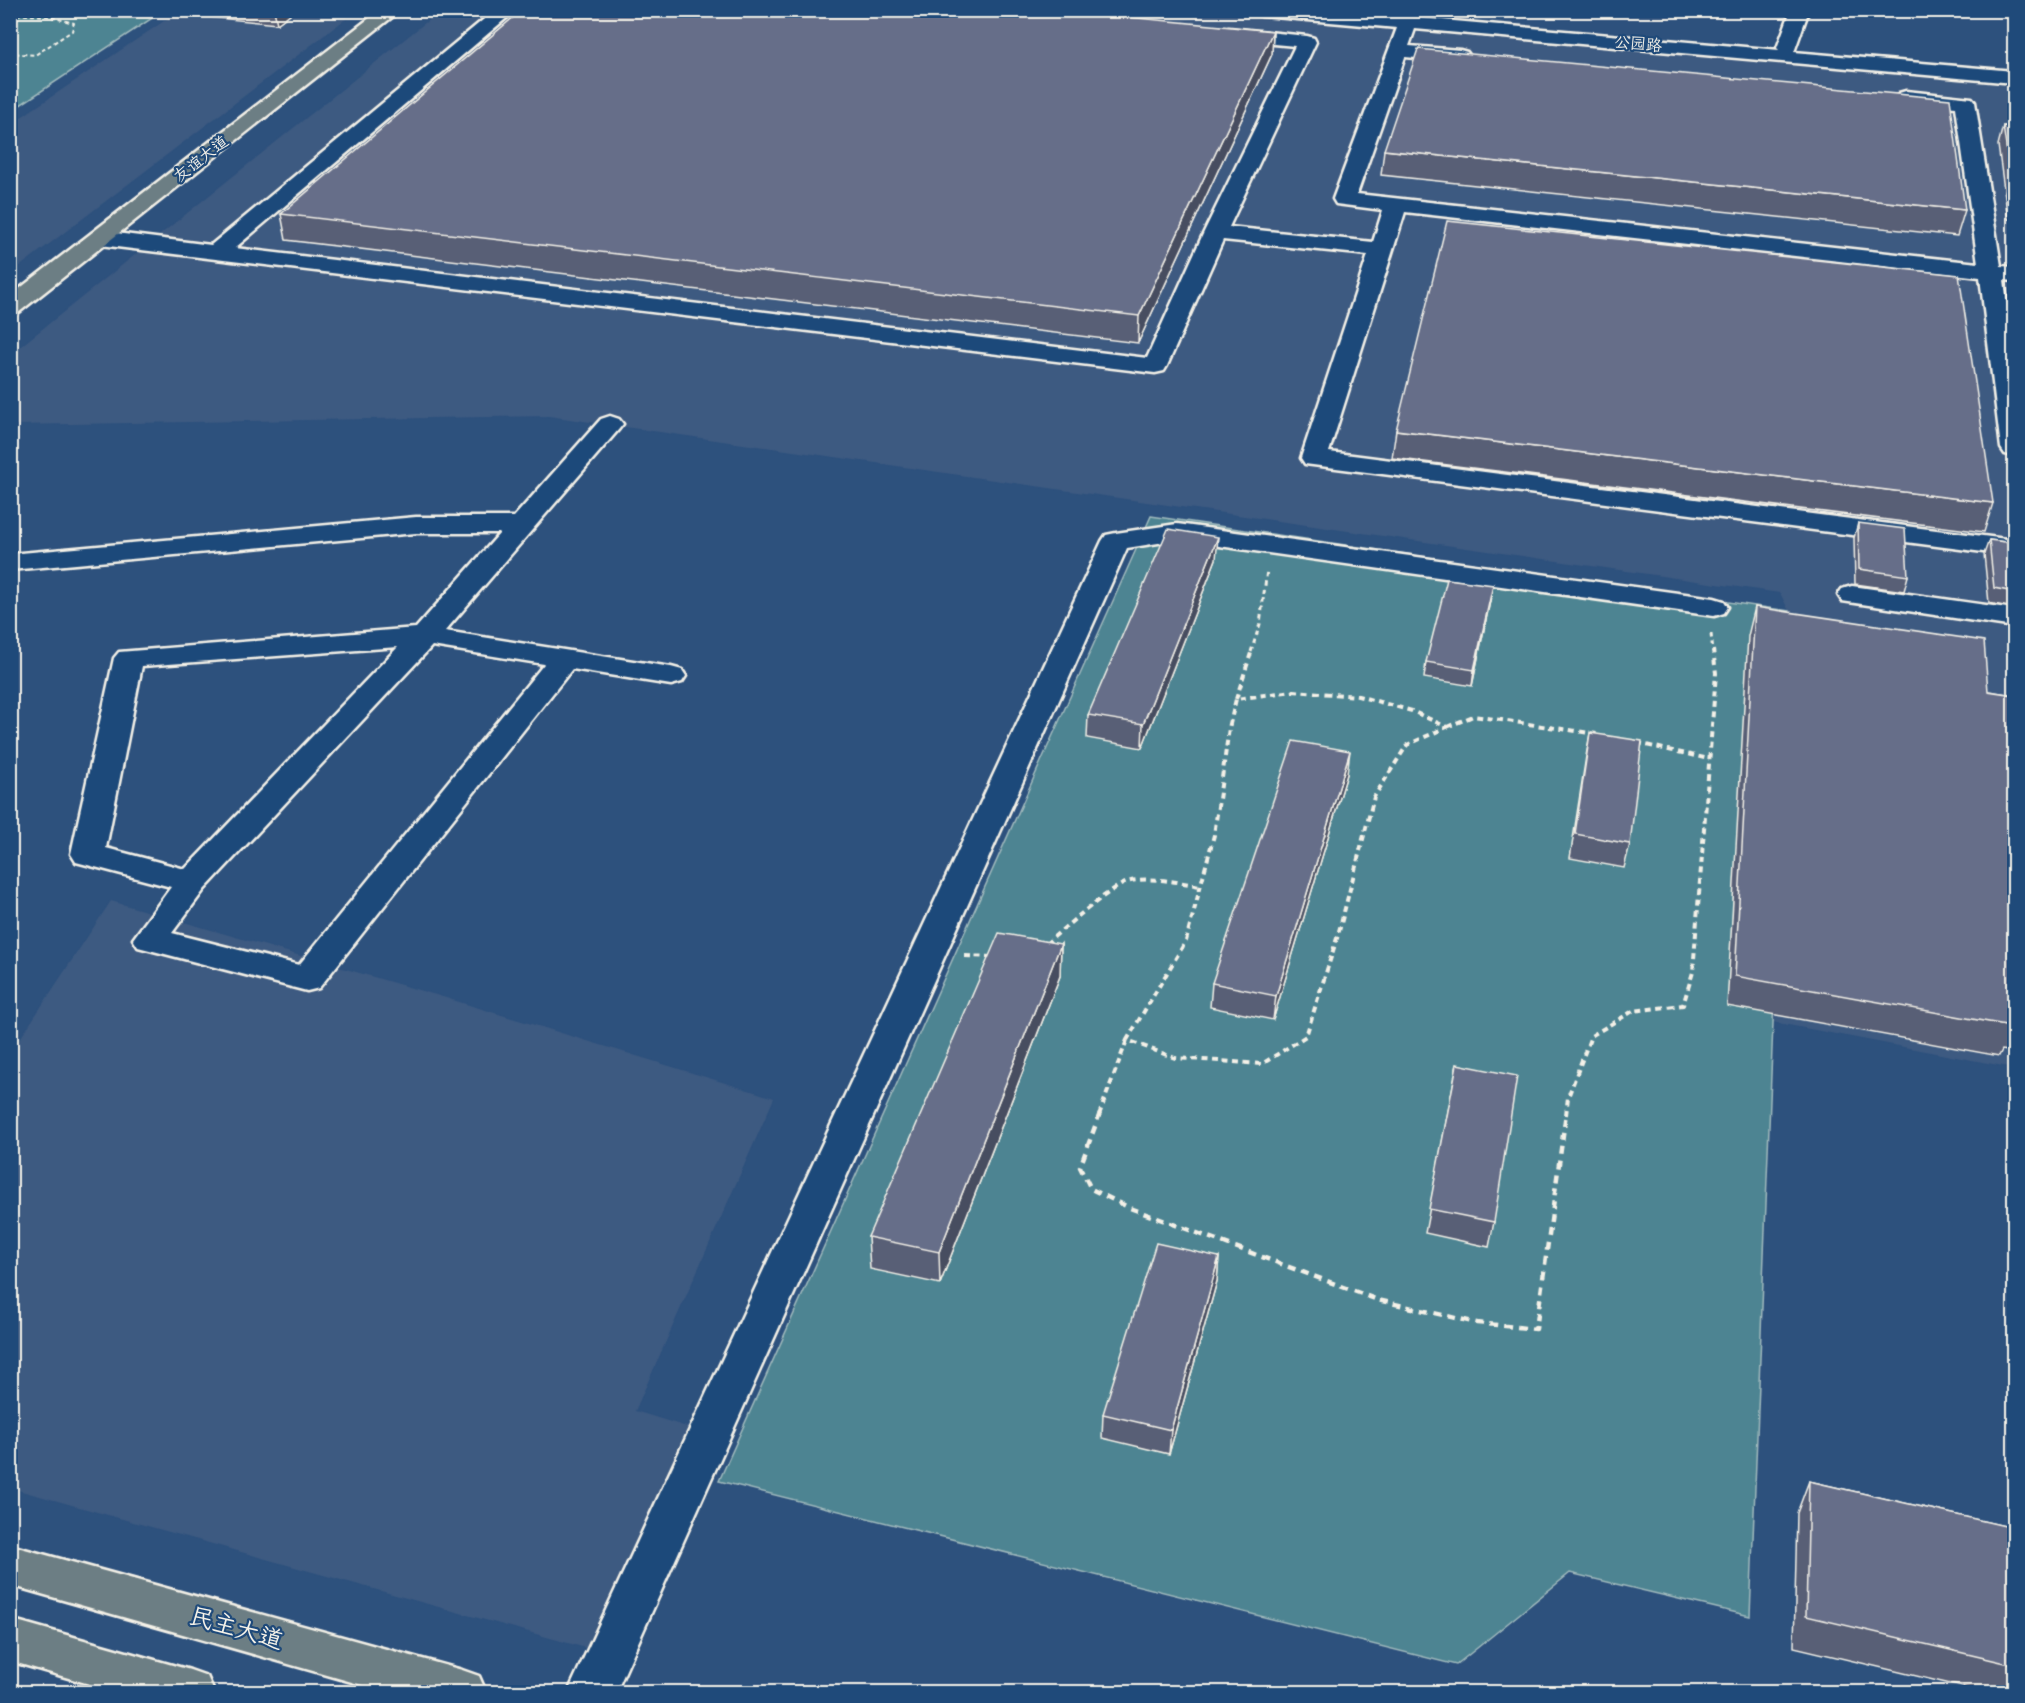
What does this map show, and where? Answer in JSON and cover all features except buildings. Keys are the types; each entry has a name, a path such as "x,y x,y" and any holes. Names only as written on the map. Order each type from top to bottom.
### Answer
{"main road":[{"name":"友谊大道","path":"213,124 363,10"},
{"name":"友谊大道","path":"10,308 392,10"},
{"name":"民主大道","path":"10,1565 462,1692"},
{"path":"10,1640 190,1692"}],"street":[{"path":"216,252 507,10"},
{"name":"公园路","path":"1262,10 2014,77"},
{"path":"1375,10 2014,69"},
{"path":"1787,48 1800,10"},
{"path":"1408,24 1344,200 2014,274"},
{"path":"100,238 1155,366 1215,232 1307,42 1215,33"},
{"path":"1398,51 1481,58"},
{"path":"1883,95 1965,102 1992,272 2014,448"},
{"path":"1396,205 1314,458 2014,548"},
{"path":"1215,232 1381,250"},
{"path":"565,658 307,979 150,939 192,882 425,636 610,424"},
{"path":"10,562 416,525 522,525"},
{"path":"592,1692 1116,541 1177,532 1712,618"},
{"path":"1852,595 2014,618"},
{"path":"192,882 88,854 129,658 425,636 671,676"}],"path":[{"path":"10,14 47,16 74,23 72,31 34,55 10,53"},
{"path":"1268,566 1263,584 1260,624 1228,728 1214,834 1186,941 1127,1040 1080,1167 1090,1189 1130,1208 1378,1300 1477,1323 1536,1329 1568,1097 1591,1036 1633,1011 1683,1005 1693,972 1716,674 1712,618"},
{"path":"1236,699 1293,691 1358,696 1412,711 1448,728"},
{"path":"1127,1040 1175,1058 1262,1064 1306,1036 1338,935 1374,797 1407,745 1473,716 1602,735"},
{"path":"1634,742 1709,759"},
{"path":"1039,947 1048,943 1082,912 1129,881 1174,881 1200,886"},
{"path":"929,952 1003,957"}],"shaded area":[{"path":"179,11 356,11 11,273 11,124"},
{"path":"440,11 1207,11 2014,84 2014,1068 1773,1022 1789,611 1780,593 549,416 11,425 11,354"},
{"path":"111,901 446,998 774,1098 635,1411 703,1432 604,1653 11,1488 10,1054"}],"green space":[{"path":"11,11 163,11 11,111"},
{"path":"1151,516 1789,611 1750,1616 1570,1573 1456,1665 719,1481"}]}
